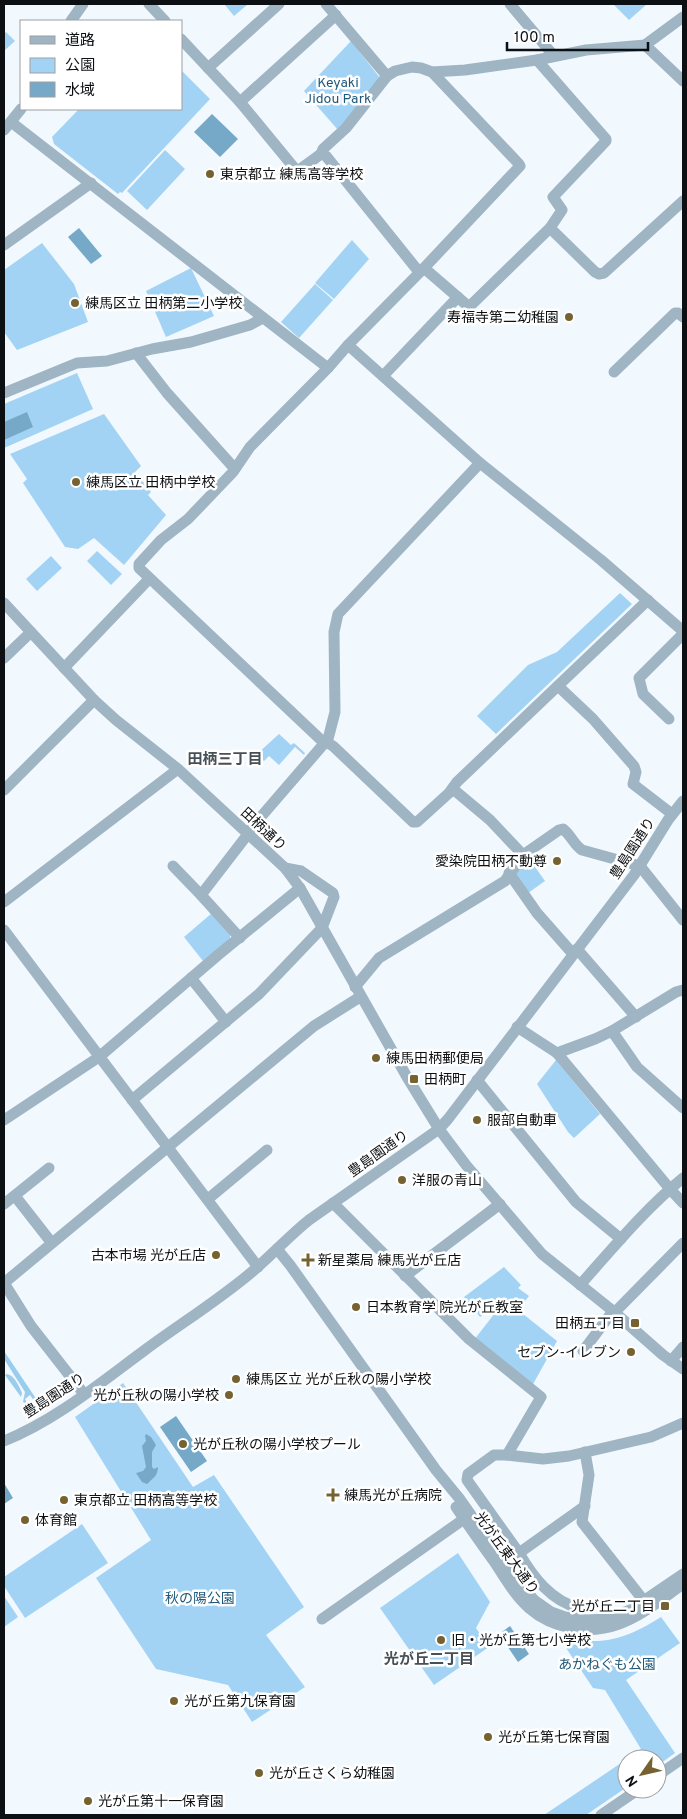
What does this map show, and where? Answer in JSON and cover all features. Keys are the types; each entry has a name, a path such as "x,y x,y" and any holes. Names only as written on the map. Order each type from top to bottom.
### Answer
{"street":[{"path":"72,20 83,4"},
{"path":"149,4 164,20"},
{"path":"208,68 279,4"},
{"path":"510,4 554,56"},
{"path":"240,102 335,9 387,76"},
{"path":"182,40 240,102 296,170 299,170 321,154 324,147 346,128 387,76 395,71 412,67 432,72 466,70 536,60 586,50 645,45 683,17"},
{"path":"645,45 683,81"},
{"path":"321,154 326,156 422,270 470,306 550,228 562,210 553,197 607,140 536,60"},
{"path":"432,72 520,165 422,270 250,447 235,469 188,519 161,540 139,564 139,568 320,739 333,746 413,822 417,822 453,788 648,600"},
{"path":"20,110 7,126 91,183 328,368"},
{"path":"4,245 91,183"},
{"path":"550,228 595,272 604,274 683,201"},
{"path":"383,376 458,297"},
{"path":"614,372 675,313 683,317"},
{"path":"4,393 77,363 107,360 191,342 250,325 263,318"},
{"path":"348,346 480,463 648,600 683,632 639,678 643,694 670,719"},
{"path":"136,353 167,393 235,469"},
{"path":"201,895 248,834 330,735 335,712 334,632 338,614 480,463"},
{"path":"64,668 149,579"},
{"name":"田柄通り","path":"4,603 94,700 178,769 285,868 300,888 358,992 439,1128 466,1165 536,1248 683,1369"},
{"path":"4,658 31,632"},
{"path":"558,686 593,719 634,766 636,772 633,784 672,814"},
{"path":"4,790 94,700"},
{"path":"4,902 178,769"},
{"path":"453,788 490,820 523,855"},
{"name":"豊島園通り","path":"4,1441 52,1416 84,1394 258,1266 293,1232 439,1128 478,1080 640,866 672,814 683,801"},
{"path":"84,1394 31,1326 4,1283 168,1146 358,992 381,956 505,881 523,855 563,829 578,848 582,850 640,866 683,920"},
{"path":"173,866 240,938"},
{"path":"132,1100 260,994 322,928 334,897 333,893 301,871 285,868"},
{"path":"509,873 537,913 636,1016"},
{"path":"4,1120 100,1057 191,978 300,888"},
{"path":"4,930 258,1266"},
{"path":"191,978 226,1022"},
{"path":"557,1053 612,1031 676,992 683,990"},
{"path":"517,1027 557,1053 683,1203"},
{"path":"612,1031 637,1067 683,1108"},
{"path":"478,1080 576,1202 621,1239"},
{"path":"208,1199 267,1150"},
{"path":"4,1204 49,1168"},
{"path":"580,1285 621,1239 683,1178"},
{"path":"14,1196 52,1242"},
{"path":"333,1203 469,1339 541,1397 507,1455"},
{"path":"405,1276 500,1204"},
{"path":"583,1351 614,1312 683,1243"},
{"name":"光が丘東大通り","path":"277,1249 526,1592 551,1612 576,1619 597,1620 618,1616 644,1601 683,1574"},
{"path":"671,1361 683,1347"},
{"path":"579,1608 561,1602 535,1577 467,1480 468,1474 494,1455 542,1459 569,1456 651,1437 683,1424"},
{"path":"585,1452 589,1475 582,1522 644,1601"},
{"name":"光が丘東大通り","path":"436,1470 464,1519 522,1600 538,1614 559,1625 583,1630 617,1625 636,1616 683,1584"},
{"path":"519,1553 584,1506"},
{"path":"479,1526 492,1515"},
{"path":"322,1619 464,1519"},
{"path":"551,1612 561,1602"},
{"path":"667,1769 683,1758"},
{"path":"601,1815 624,1799"}],"green space":[{"path":"224,4 246,4 247,5 234,16"},
{"path":"613,4 645,4 646,5 629,20"},
{"path":"6,32 15,41 4,51 4,34"},
{"name":"Keyaki Jidou Park","path":"351,41 380,78 338,130 304,91"},
{"path":"182,71 210,99 122,193 118,194 54,144 52,137 78,110 182,110"},
{"path":"165,150 185,169 147,210 127,191"},
{"path":"352,240 369,259 334,299 315,283"},
{"path":"42,243 74,284 88,322 17,350 4,332 4,270"},
{"path":"191,268 214,316 166,337 146,291"},
{"path":"315,284 333,300 299,338 281,322"},
{"path":"77,373 93,409 4,448 4,404"},
{"path":"104,414 141,466 135,472 151,492 148,495 166,515 124,565 94,538 78,549 65,547 23,483 27,479 10,454"},
{"path":"97,551 122,574 111,585 87,561"},
{"path":"51,556 62,568 37,591 26,579"},
{"path":"620,593 632,604 496,734 477,716 528,665 557,652"},
{"path":"279,734 291,745 294,743 305,753 304,755 295,747 279,765 269,756 264,761 257,754"},
{"path":"528,857 545,881 528,893 514,872"},
{"path":"212,913 230,934 230,939 203,961 184,937"},
{"path":"556,1060 600,1114 574,1138 568,1132 537,1084"},
{"path":"504,1267 521,1285 518,1288 529,1296 518,1310 557,1341 532,1386 474,1340 505,1300 480,1317 464,1297"},
{"name":"秋の陽公園","path":"123,1383 193,1487 214,1475 304,1607 266,1635 305,1687 252,1722 228,1685 156,1669 96,1578 151,1540 75,1417"},
{"path":"82,1524 108,1563 25,1618 4,1586 4,1577"},
{"path":"458,1553 490,1602 476,1628 489,1647 434,1685 380,1608"},
{"path":"4,1596 18,1617 4,1627"},
{"name":"あかねぐも公園","path":"661,1617 680,1643 626,1680 675,1753 667,1759 667,1749 641,1749 605,1690 593,1688 560,1639 560,1635 591,1641 610,1640 637,1631"},
{"path":"617,1766 617,1794 586,1815 544,1815"}],"shaded area":[{"path":"4,1351 41,1406 39,1408 30,1395 25,1399 28,1405 23,1402 25,1392 4,1359"},
{"path":"7,1374 16,1382 22,1393 21,1397 5,1375"}],"water":[{"path":"212,114 238,139 220,157 194,132"},
{"path":"79,228 102,256 91,264 68,237"},
{"path":"27,412 33,427 4,440 4,422"},
{"name":"光が丘秋の陽小学校プール","path":"176,1416 207,1461 191,1472 160,1427"},
{"path":"146,1434 151,1437 156,1445 152,1452 152,1467 154,1469 158,1467 156,1475 147,1484 142,1482 136,1473 143,1471 146,1467 142,1446 146,1441"},
{"path":"4,1483 13,1498 4,1504"},
{"path":"510,1626 529,1654 518,1662 499,1634"}],"place":[{"name":"東京都立 練馬高等学校","path":"210,174"},
{"name":"練馬区立 田柄第二小学校","path":"75,303"},
{"name":"寿福寺第二幼稚園","path":"569,317"},
{"name":"練馬区立 田柄中学校","path":"76,482"},
{"name":"愛染院田柄不動尊","path":"557,861"},
{"name":"練馬田柄郵便局","path":"376,1058"},
{"name":"田柄町","path":"414,1079"},
{"name":"服部自動車","path":"477,1120"},
{"name":"洋服の青山","path":"402,1180"},
{"name":"古本市場 光が丘店","path":"216,1255"},
{"name":"新星薬局 練馬光が丘店","path":"308,1260"},
{"name":"日本教育学 院光が丘教室","path":"356,1307"},
{"name":"田柄五丁目","path":"635,1323"},
{"name":"セブン-イレブン","path":"631,1352"},
{"name":"練馬区立 光が丘秋の陽小学校","path":"236,1379"},
{"name":"光が丘秋の陽小学校","path":"229,1395"},
{"name":"光が丘秋の陽小学校プール","path":"183,1444"},
{"name":"練馬光が丘病院","path":"333,1495"},
{"name":"東京都立 田柄高等学校","path":"64,1500"},
{"name":"体育館","path":"25,1520"},
{"name":"光が丘二丁目","path":"665,1606"},
{"name":"旧・光が丘第七小学校","path":"441,1640"},
{"name":"光が丘第九保育園","path":"174,1701"},
{"name":"光が丘第七保育園","path":"488,1737"},
{"name":"光が丘さくら幼稚園","path":"259,1773"},
{"name":"光が丘第十一保育園","path":"88,1801"}],"district":[{"name":"田柄三丁目","path":"225,759"},
{"name":"光が丘二丁目","path":"429,1659"}]}
